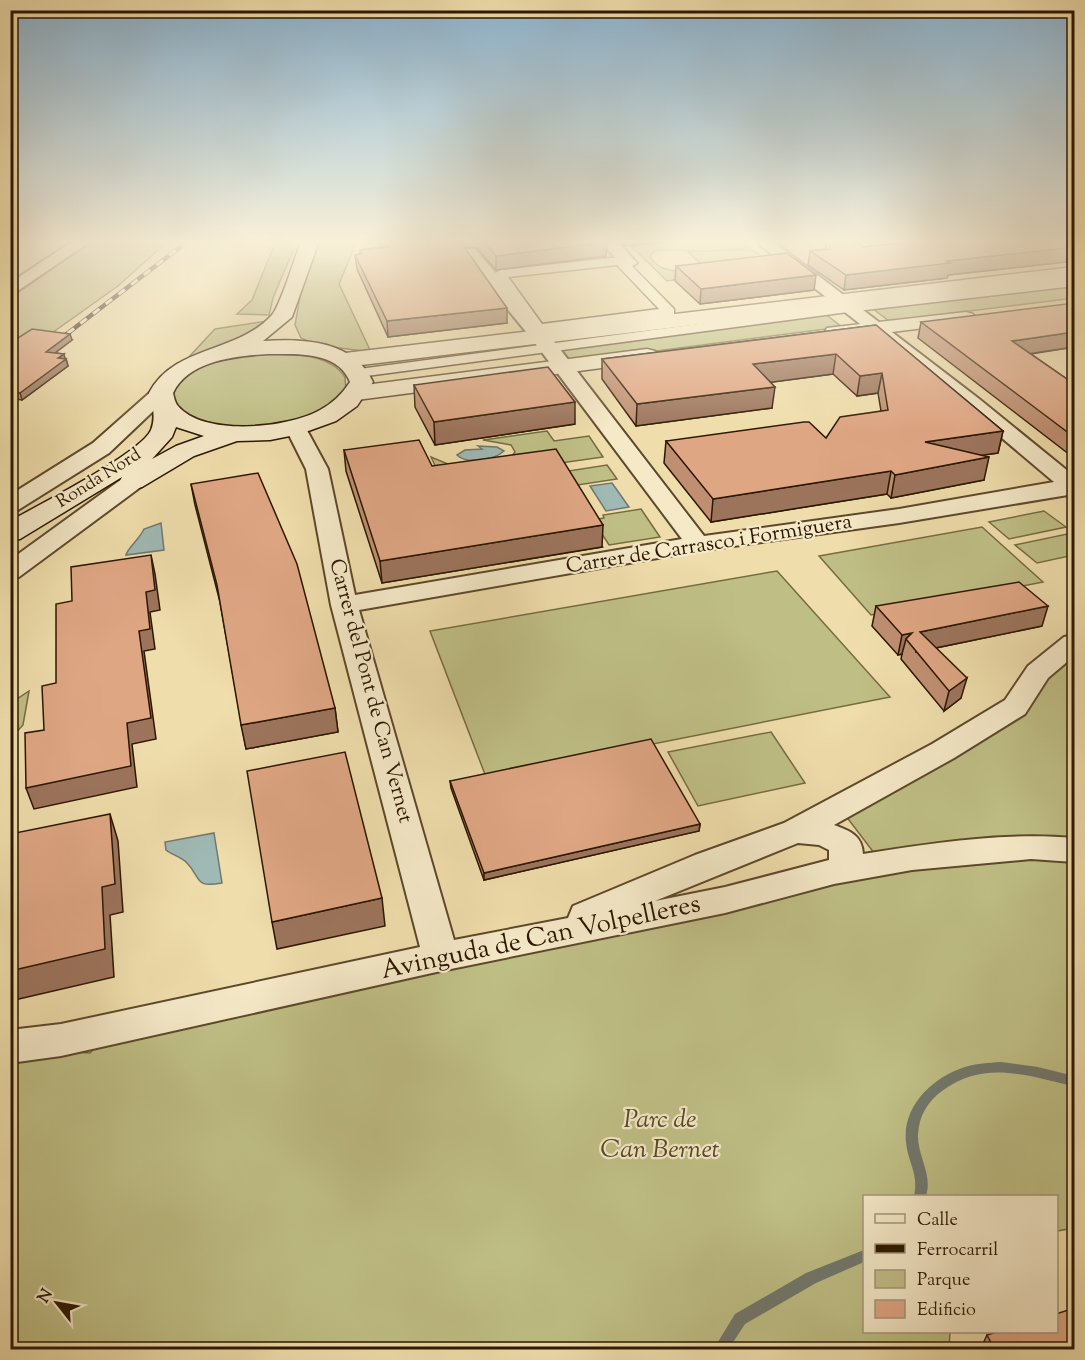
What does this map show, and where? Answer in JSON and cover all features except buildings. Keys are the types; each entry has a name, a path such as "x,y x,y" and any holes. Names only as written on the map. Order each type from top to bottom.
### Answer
{"main road":[{"path":"287,304 282,317 286,331 304,348"},
{"path":"354,375 543,341 839,304"},
{"path":"818,335 992,315"},
{"name":"Ronda Nord","path":"10,533 143,454 163,432 163,401 166,383 175,374 195,363 248,342 282,317"},
{"name":"Ronda Nord","path":"10,557 185,451 236,433 296,427 335,412 349,403 354,375 304,348 269,347 223,353"},
{"path":"354,375 562,366 669,354"},
{"name":"Ronda Nord","path":"163,401 176,418 196,427 236,433"}],"street":[{"path":"513,304 698,544"},
{"path":"521,304 538,328 669,312 662,304"},
{"path":"844,304 971,402 1074,486"},
{"path":"10,505 101,448 163,401"},
{"name":"Carrer del Pont de Can Vernet","path":"296,427 311,452 317,469 344,605 441,957"},
{"name":"Ronda Nord","path":"10,572 134,481"},
{"name":"Carrer de Carrasco i Formiguera","path":"344,605 698,544 899,516 1074,486"},
{"path":"531,939 707,864 810,833 853,799 943,751 1015,706 1038,672 1074,643"},
{"path":"810,833 846,844 846,869"},
{"name":"Avinguda de Can Volpelleres","path":"10,1047 61,1040 441,957 725,900 846,869 987,851 1031,848 1074,850"},
{"path":"707,864 704,885 725,900"}],"green space":[{"path":"10,304 92,304 11,362"},
{"path":"247,304 271,304 269,315 237,314"},
{"path":"299,304 349,304 371,352 317,345 301,338 295,325"},
{"path":"867,304 1022,304 889,321"},
{"path":"815,306 842,327 571,362 550,338"},
{"path":"267,321 235,340 187,359 215,329"},
{"path":"282,353 316,358 333,365 345,377 346,391 331,405 314,415 274,426 229,426 208,423 190,416 175,402 176,388 195,370 239,357"},
{"path":"547,431 554,441 589,436 603,457 442,480 431,457 455,467 510,458 515,452 511,445 483,440"},
{"path":"607,465 617,479 571,486 562,472"},
{"path":"641,509 660,537 609,545 593,520 604,518 603,515"},
{"path":"1044,511 1066,527 1009,539 989,522"},
{"path":"982,527 1043,582 871,615 819,556"},
{"path":"1072,533 1074,535 1074,555 1037,563 1015,545"},
{"path":"777,571 890,697 486,777 430,631"},
{"name":"Parc de Can Bernet","path":"1074,648 1074,1228 1058,1231 1058,1195 863,1195 863,1333 950,1333 949,1349 11,1350 11,1048 90,1053 112,1029 881,862 839,807 1014,706"},
{"path":"29,691 23,725 11,738 11,703"},
{"path":"771,732 805,783 698,806 668,752"}],"water":[{"path":"478,446 497,447 504,451 494,457 474,461 457,455 465,450 482,449"},
{"path":"612,483 629,507 606,511 590,486"},
{"path":"161,523 164,550 126,555 144,529"},
{"path":"214,833 222,883 207,884 200,881 185,861 166,850 165,842"}],"waterway":[{"path":"920,1195 922,1181 912,1142 913,1127 918,1110 934,1090 949,1079 983,1068 1020,1069 1074,1081"},
{"path":"720,1350 740,1319 811,1278 863,1256"}],"railway":[{"path":"55,343 105,304"}]}
